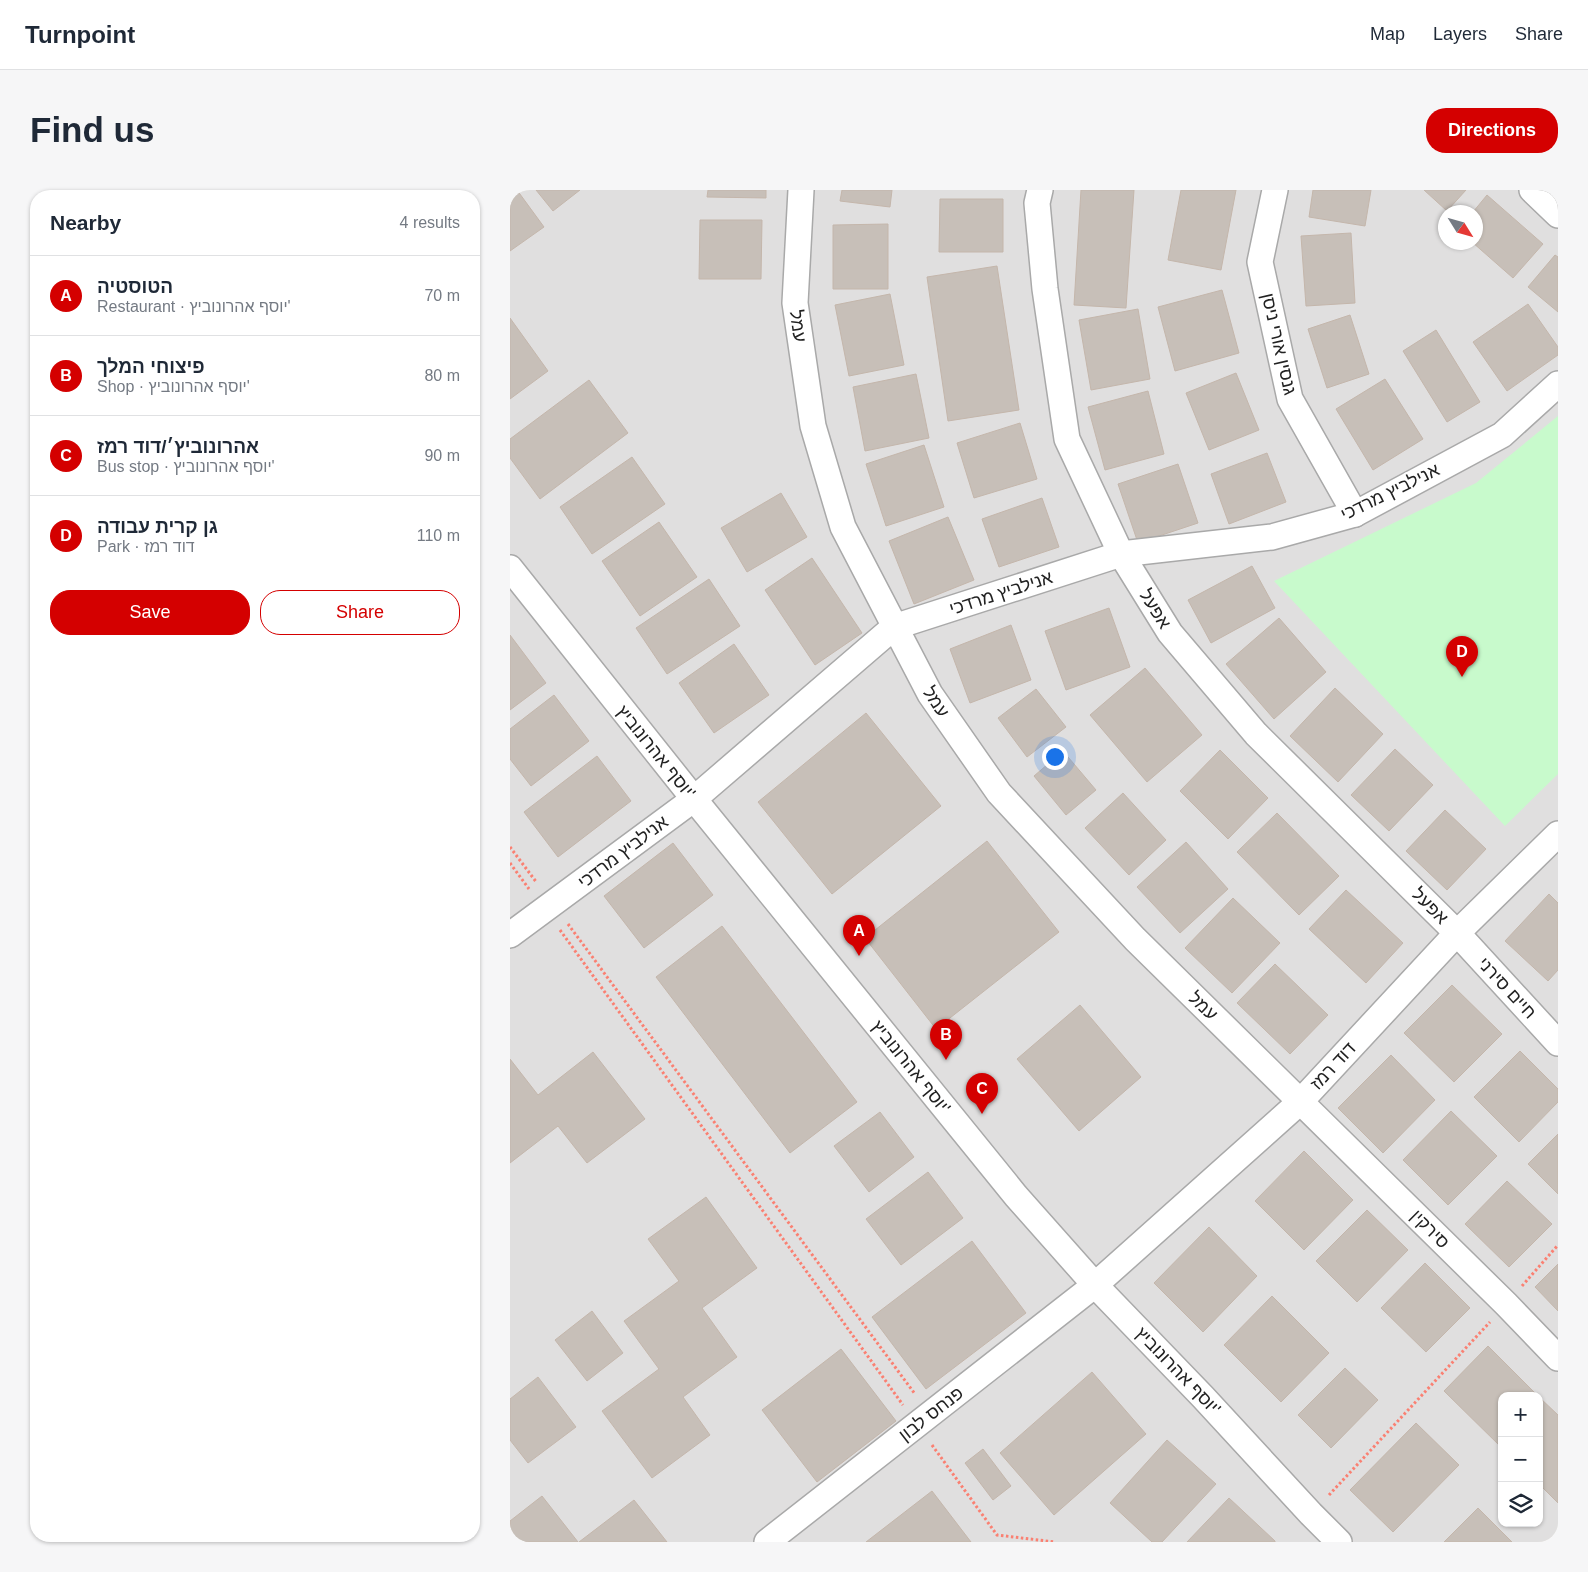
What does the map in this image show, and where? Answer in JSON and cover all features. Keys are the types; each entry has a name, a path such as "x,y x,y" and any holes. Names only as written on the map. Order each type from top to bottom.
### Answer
{"street":[{"name":"עמל","path":"801,190 794,303 813,426 843,528 930,694 999,793 1135,939 1301,1101"},
{"name":"אפעל","path":"1040,190 1037,203 1045,289 1067,438 1121,554 1170,633 1256,734 1457,933"},
{"name":"גנסין אורי ניסן","path":"1275,190 1260,262 1290,399 1355,514"},
{"path":"1532,190 1558,214"},
{"name":"אנילביץ מרדכי","path":"510,936 694,800 894,627 1121,554 1272,537 1355,514 1502,435 1558,384"},
{"name":"יוסף אהרונוביץ'","path":"510,568 694,800 1016,1196 1096,1285 1204,1397 1310,1514 1339,1542"},
{"name":"דוד רמז","path":"1096,1285 1301,1101 1457,933 1558,834"},
{"name":"חיים סירני","path":"1457,933 1558,1043"},
{"name":"סירקין","path":"1301,1101 1558,1358"},
{"name":"פנחס לבון","path":"767,1542 1096,1285"}],"path":[{"path":"510,847 549,907 924,1420 997,1535 1055,1542"},
{"path":"510,863 549,907 924,1420"},
{"path":"1310,1514 1506,1304 1558,1245"}],"shaded area":[{"path":"510,190 1558,190 1558,1542 510,1542"}],"green space":[{"path":"1558,416 1558,774 1505,826 1274,581 1476,483"}],"building":[{"path":"510,190 517,190 544,227 510,251"},
{"path":"536,190 580,190 553,211"},
{"path":"708,190 766,190 766,198 707,197"},
{"path":"842,190 892,190 890,207 840,201"},
{"path":"1081,190 1134,190 1126,308 1074,305"},
{"path":"1181,190 1236,190 1221,270 1168,260"},
{"path":"1313,190 1371,190 1365,226 1309,217"},
{"path":"1424,190 1466,190 1452,205 1440,205"},
{"path":"1487,195 1543,244 1513,278 1481,250 1483,250 1483,205 1479,205"},
{"path":"940,199 1003,199 1003,252 939,252"},
{"path":"700,220 762,220 761,279 699,279"},
{"path":"888,224 888,289 833,289 833,225"},
{"path":"1351,233 1355,303 1306,306 1301,236"},
{"path":"1555,255 1558,257 1558,312 1528,287"},
{"path":"997,266 1019,410 948,421 927,277"},
{"path":"1222,290 1239,353 1175,371 1158,307"},
{"path":"890,294 904,365 849,376 835,305"},
{"path":"1528,304 1558,347 1558,355 1507,391 1473,342"},
{"path":"1138,309 1150,379 1091,390 1079,320"},
{"path":"1350,315 1369,374 1327,388 1308,329"},
{"path":"510,318 548,371 510,399"},
{"path":"1436,330 1480,402 1447,422 1403,351"},
{"path":"1236,373 1259,430 1209,450 1186,393"},
{"path":"916,374 929,438 865,451 853,387"},
{"path":"1385,379 1423,439 1373,470 1336,409"},
{"path":"589,380 628,433 540,499 510,458 510,439"},
{"path":"1148,391 1164,454 1105,470 1088,407"},
{"path":"1020,423 1037,479 974,498 957,443"},
{"path":"924,445 944,507 886,526 866,464"},
{"path":"1267,453 1286,502 1229,524 1211,474"},
{"path":"632,457 665,504 592,554 560,507"},
{"path":"1178,464 1198,523 1138,543 1118,484"},
{"path":"781,493 807,537 747,572 721,528"},
{"path":"1042,498 1059,547 999,567 982,519"},
{"path":"948,517 974,580 914,604 889,541"},
{"path":"659,522 697,577 640,616 602,561"},
{"path":"812,558 862,633 815,665 765,590"},
{"path":"1252,566 1275,608 1211,643 1188,600"},
{"path":"709,579 740,626 667,674 636,628"},
{"path":"1109,608 1130,667 1066,690 1045,631"},
{"path":"1279,618 1326,672 1274,719 1226,664"},
{"path":"1011,625 1031,680 970,703 950,649"},
{"path":"510,635 546,683 510,710"},
{"path":"734,644 769,695 714,733 679,683"},
{"path":"1145,668 1202,735 1147,782 1090,715"},
{"path":"1335,688 1383,734 1338,782 1290,736"},
{"path":"1036,689 1066,727 1027,757 998,718"},
{"path":"554,695 589,741 531,786 510,759 510,729"},
{"path":"866,713 941,806 832,894 758,802"},
{"path":"1395,749 1433,785 1389,831 1351,795"},
{"path":"1220,750 1268,798 1228,839 1180,791"},
{"path":"1063,751 1096,790 1066,815 1034,776"},
{"path":"597,756 631,801 558,857 524,812"},
{"path":"1123,793 1166,840 1129,875 1085,828"},
{"path":"1445,810 1486,849 1447,890 1406,851"},
{"path":"1277,813 1339,876 1299,915 1237,852"},
{"path":"987,841 1059,932 936,1029 865,938"},
{"path":"1186,842 1228,889 1180,933 1137,887"},
{"path":"673,843 713,895 644,948 604,896"},
{"path":"1346,890 1403,943 1366,983 1309,929"},
{"path":"1549,894 1558,903 1558,970 1548,981 1505,941"},
{"path":"1233,898 1280,943 1232,993 1185,948"},
{"path":"722,926 857,1102 790,1153 656,977"},
{"path":"1275,964 1328,1015 1290,1054 1237,1003"},
{"path":"1452,985 1502,1034 1454,1082 1404,1033"},
{"path":"1080,1005 1141,1077 1079,1131 1017,1059"},
{"path":"1520,1051 1558,1089 1558,1102 1519,1142 1474,1097"},
{"path":"593,1052 645,1119 587,1163 558,1126 510,1163 510,1059 538,1095"},
{"path":"1391,1055 1435,1100 1383,1153 1338,1108"},
{"path":"1451,1111 1497,1156 1448,1205 1403,1160"},
{"path":"880,1112 914,1157 869,1192 834,1146"},
{"path":"1558,1134 1558,1194 1528,1164"},
{"path":"1304,1151 1353,1200 1304,1250 1255,1201"},
{"path":"928,1172 963,1218 901,1265 866,1219"},
{"path":"1507,1181 1552,1224 1509,1267 1465,1224"},
{"path":"706,1197 757,1268 702,1308 737,1357 683,1397 710,1435 652,1478 602,1411 659,1369 624,1321 679,1281 648,1239"},
{"path":"1367,1210 1408,1250 1357,1302 1316,1261"},
{"path":"1209,1227 1257,1276 1203,1332 1154,1283"},
{"path":"972,1241 1026,1313 926,1389 872,1317"},
{"path":"1425,1263 1470,1308 1426,1352 1381,1308"},
{"path":"1558,1264 1558,1311 1535,1287"},
{"path":"1272,1296 1329,1353 1281,1402 1224,1345"},
{"path":"592,1311 623,1353 587,1381 555,1340"},
{"path":"1488,1346 1534,1392 1498,1392 1498,1444 1444,1391"},
{"path":"841,1349 896,1421 817,1482 762,1410"},
{"path":"1345,1368 1378,1400 1331,1448 1298,1415"},
{"path":"1092,1372 1146,1434 1054,1515 1000,1453"},
{"path":"538,1377 576,1427 528,1463 510,1440 510,1399"},
{"path":"1543,1401 1558,1415 1558,1503 1543,1488"},
{"path":"1416,1423 1459,1465 1393,1532 1350,1490"},
{"path":"1167,1440 1216,1484 1162,1542 1152,1542 1110,1503"},
{"path":"983,1449 1011,1486 993,1500 965,1463"},
{"path":"932,1491 971,1542 866,1542"},
{"path":"542,1496 578,1542 510,1542 510,1521"},
{"path":"1229,1498 1275,1541 1275,1542 1187,1542"},
{"path":"634,1500 667,1542 579,1542"},
{"path":"1478,1508 1512,1542 1444,1542"}],"place":[{"name":"גן קרית עבודה","path":"1462,677"},
{"name":"הטוסטיה","path":"859,956"},
{"name":"פיצוחי המלך","path":"946,1060"},
{"name":"אהרונוביץ׳/דוד רמז","path":"982,1114"}]}
